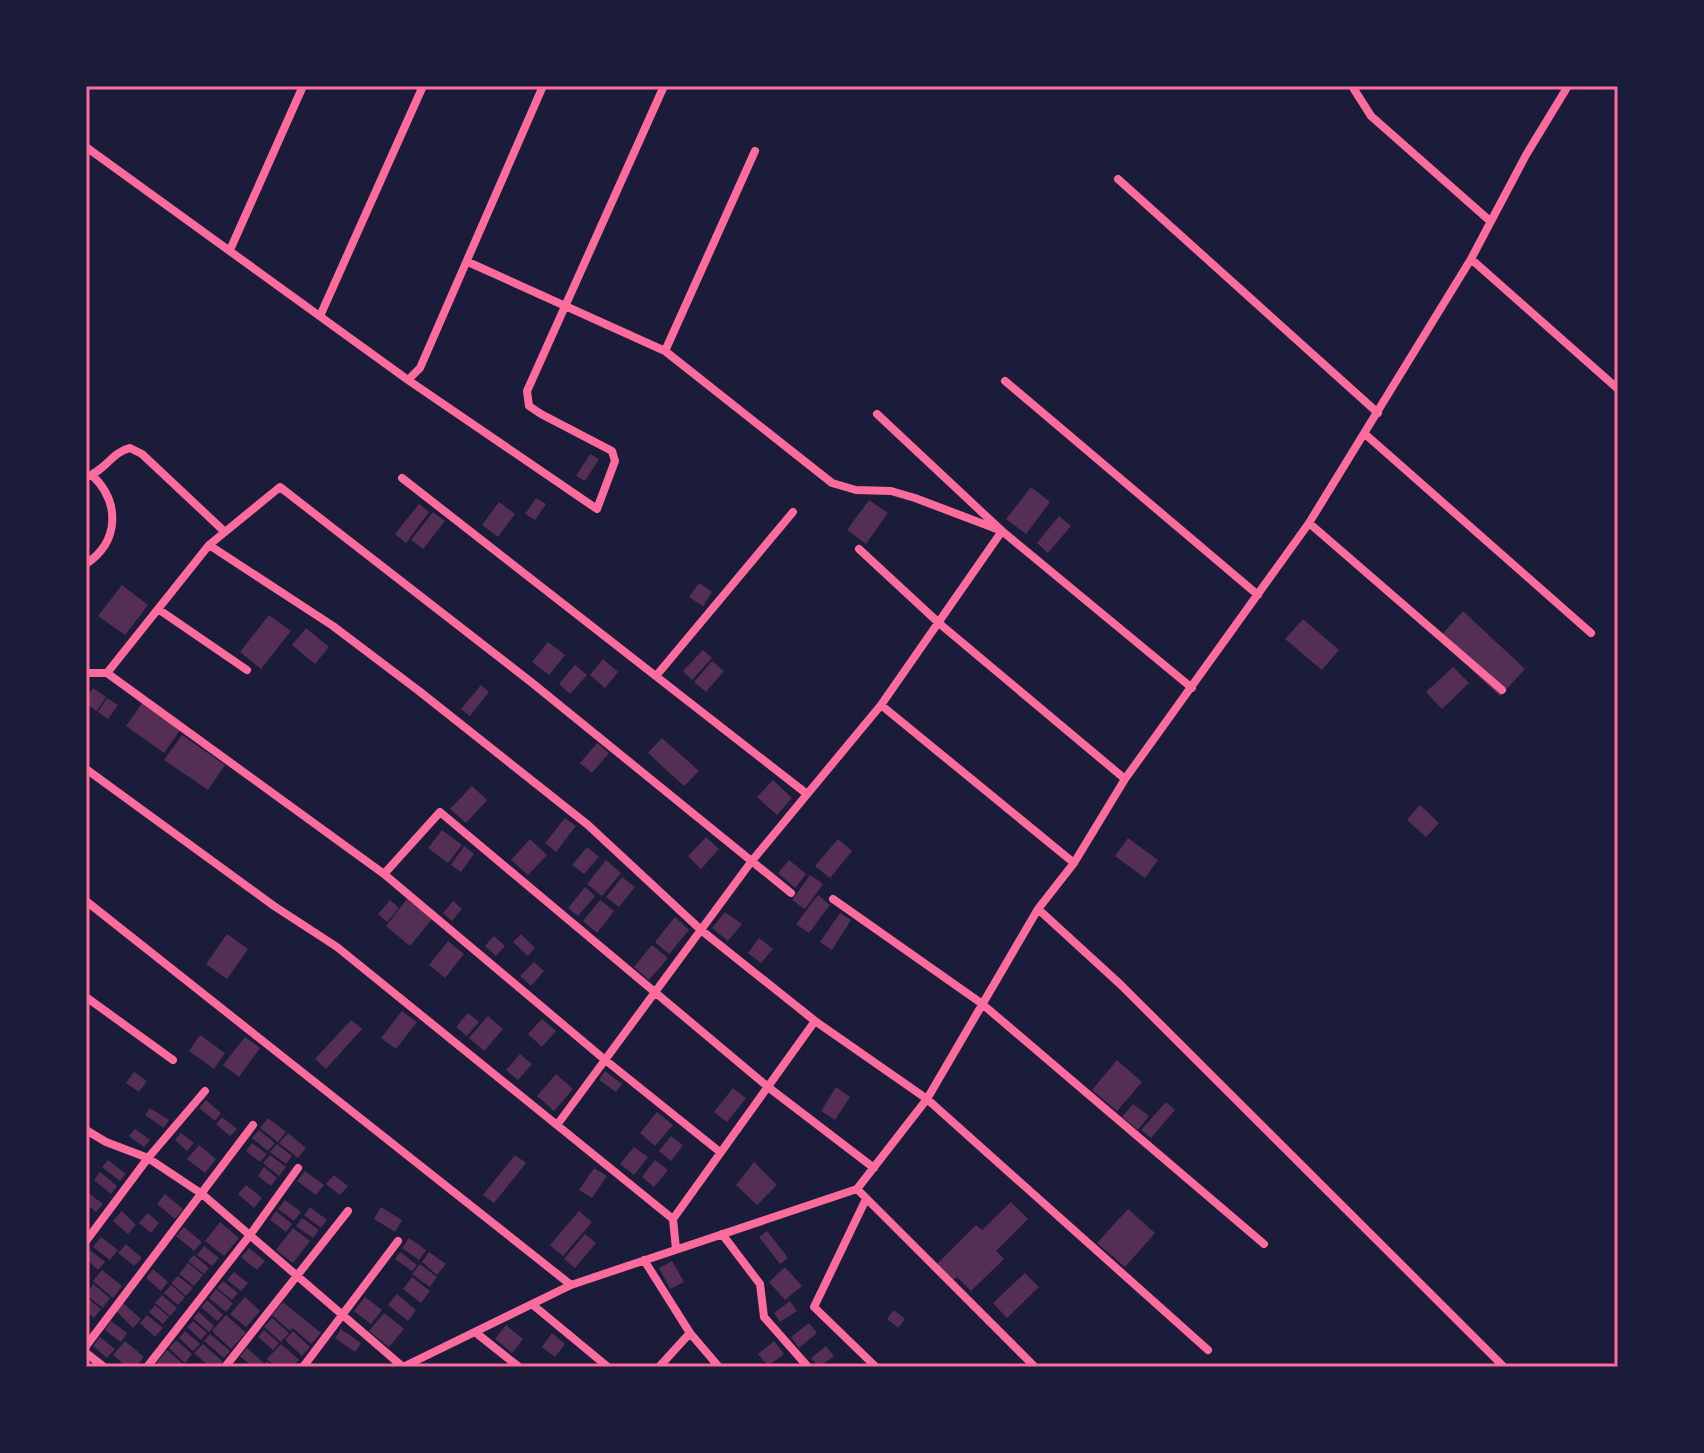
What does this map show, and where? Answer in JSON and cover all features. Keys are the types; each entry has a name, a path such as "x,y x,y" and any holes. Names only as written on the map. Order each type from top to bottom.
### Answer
{"street":[{"path":"230,250 303,86"},
{"path":"320,316 423,86"},
{"path":"408,380 420,368 543,86"},
{"path":"86,147 408,380 597,509 615,461 612,451 529,406 527,391 664,86"},
{"path":"1352,86 1371,116 1490,221"},
{"path":"86,1130 106,1142 148,1158 202,1194 403,1367 571,1285 857,1189 927,1099 1038,909 1074,863 1125,779 1309,523 1471,259 1568,86"},
{"path":"665,351 755,151"},
{"path":"1118,179 1378,413"},
{"path":"1471,259 1618,389"},
{"path":"468,262 665,351 832,483 856,490 891,491 1002,531"},
{"path":"1005,381 1258,595"},
{"path":"877,414 1002,531 1192,688"},
{"path":"1365,434 1591,633"},
{"path":"86,564 103,549 113,519 111,501 105,488 89,476 105,467 120,450 130,448 142,454 225,532"},
{"path":"402,478 807,794"},
{"path":"107,673 209,545 280,487 531,682 791,893"},
{"path":"656,676 793,512"},
{"path":"1309,523 1502,690"},
{"path":"557,1125 751,862 881,705 1002,531"},
{"path":"209,545 333,626 588,825 701,930 815,1021 927,1099 1208,1350"},
{"path":"859,549 940,624 1125,779"},
{"path":"158,609 247,670"},
{"path":"86,673 107,673 384,874 720,1152"},
{"path":"881,705 1074,863"},
{"path":"86,769 274,906 337,947 673,1219"},
{"path":"384,874 440,812 768,1087 874,1168"},
{"path":"833,899 981,1003 1264,1244"},
{"path":"86,901 571,1285"},
{"path":"1038,909 1121,985 1504,1367"},
{"path":"86,997 173,1060"},
{"path":"676,1249 673,1219 815,1021"},
{"path":"86,1241 148,1158 205,1091"},
{"path":"86,1346 253,1125"},
{"path":"147,1367 298,1168"},
{"path":"857,1189 1035,1367"},
{"path":"866,1199 814,1307 876,1367"},
{"path":"225,1367 348,1211"},
{"path":"722,1234 760,1284 764,1317 808,1367"},
{"path":"303,1367 398,1241"},
{"path":"644,1260 690,1333 719,1367"},
{"path":"533,1305 608,1367"},
{"path":"475,1332 519,1367"},
{"path":"659,1367 690,1333"},
{"path":"86,1353 104,1367"}],"building":[{"path":"590,454 599,459 585,481 576,476"},
{"path":"1031,487 1050,502 1026,534 1006,519"},
{"path":"536,498 546,504 535,520 525,514"},
{"path":"869,500 888,513 866,544 847,530"},
{"path":"499,502 515,514 498,537 482,525"},
{"path":"419,504 429,512 406,543 395,534"},
{"path":"433,512 445,521 423,549 411,540"},
{"path":"1059,516 1071,526 1048,553 1037,543"},
{"path":"699,583 712,592 703,606 689,597"},
{"path":"122,585 148,605 125,635 98,616"},
{"path":"1463,611 1525,669 1500,696 1438,639"},
{"path":"269,615 291,631 261,669 240,652"},
{"path":"1303,619 1339,650 1322,670 1285,639"},
{"path":"306,628 329,647 315,664 292,645"},
{"path":"548,642 565,655 549,675 532,662"},
{"path":"703,650 712,658 692,680 683,671"},
{"path":"603,659 618,672 605,688 590,675"},
{"path":"712,661 724,671 706,692 694,682"},
{"path":"575,665 587,675 570,694 559,684"},
{"path":"1453,667 1469,683 1442,709 1426,692"},
{"path":"481,685 489,692 470,716 461,709"},
{"path":"93,688 106,697 97,711 86,704 86,698"},
{"path":"107,698 118,705 108,719 98,712"},
{"path":"143,702 181,729 164,753 126,726"},
{"path":"182,735 225,765 208,790 164,760"},
{"path":"662,738 699,771 684,786 648,753"},
{"path":"597,743 609,753 592,773 580,763"},
{"path":"773,780 792,798 777,815 757,797"},
{"path":"472,786 487,800 466,823 450,809"},
{"path":"1420,805 1439,823 1426,837 1407,820"},
{"path":"565,818 576,826 556,852 545,843"},
{"path":"442,830 462,845 448,863 428,848"},
{"path":"706,837 719,849 701,869 688,856"},
{"path":"1128,838 1158,860 1145,878 1115,856"},
{"path":"530,839 547,855 528,875 511,860"},
{"path":"838,839 852,851 830,878 815,866"},
{"path":"464,846 474,854 461,872 451,865"},
{"path":"587,847 599,857 584,874 572,865"},
{"path":"606,860 621,873 602,896 587,884"},
{"path":"789,860 806,874 795,888 778,873"},
{"path":"810,875 823,884 805,909 792,900"},
{"path":"622,877 635,887 619,907 606,897"},
{"path":"585,887 595,896 578,916 568,908"},
{"path":"818,895 830,905 809,933 796,924"},
{"path":"407,899 432,919 410,946 386,926"},
{"path":"390,900 399,908 387,922 378,914"},
{"path":"600,900 614,911 597,933 583,921"},
{"path":"453,901 462,909 452,921 443,913"},
{"path":"725,912 742,924 728,941 712,928"},
{"path":"840,913 851,920 832,950 820,942"},
{"path":"675,917 689,930 669,954 655,942"},
{"path":"227,934 248,949 227,979 206,964"},
{"path":"521,934 535,948 528,956 513,942"},
{"path":"494,936 505,946 496,956 485,946"},
{"path":"759,938 773,949 761,963 748,953"},
{"path":"448,941 464,954 445,978 429,965"},
{"path":"652,945 668,958 649,980 634,967"},
{"path":"534,962 544,971 531,986 520,976"},
{"path":"402,1011 417,1022 396,1049 381,1038"},
{"path":"468,1013 479,1022 467,1036 456,1027"},
{"path":"488,1016 503,1029 484,1051 469,1038"},
{"path":"542,1019 556,1031 542,1047 528,1034"},
{"path":"351,1020 362,1029 326,1069 315,1059"},
{"path":"200,1035 225,1053 214,1069 189,1051"},
{"path":"245,1037 260,1048 239,1077 223,1065"},
{"path":"520,1054 532,1064 518,1080 506,1070"},
{"path":"1117,1060 1142,1082 1117,1111 1092,1090"},
{"path":"605,1071 622,1084 616,1092 599,1080"},
{"path":"134,1072 147,1081 139,1092 126,1083"},
{"path":"556,1074 573,1089 554,1111 537,1096"},
{"path":"836,1087 850,1097 835,1120 821,1111"},
{"path":"733,1088 746,1098 727,1122 714,1112"},
{"path":"206,1100 221,1113 215,1121 199,1108"},
{"path":"1166,1102 1175,1110 1151,1138 1141,1130"},
{"path":"1133,1104 1149,1116 1138,1130 1122,1117"},
{"path":"150,1108 169,1120 164,1128 145,1115"},
{"path":"657,1112 673,1125 655,1146 640,1133"},
{"path":"222,1117 237,1129 230,1136 216,1124"},
{"path":"268,1118 286,1132 278,1142 260,1128"},
{"path":"135,1129 150,1140 144,1147 129,1136"},
{"path":"259,1130 275,1143 268,1151 252,1138"},
{"path":"181,1133 194,1143 187,1151 175,1140"},
{"path":"288,1133 306,1148 298,1158 279,1143"},
{"path":"671,1136 683,1145 671,1161 659,1151"},
{"path":"252,1143 267,1154 260,1162 246,1151"},
{"path":"277,1144 292,1156 286,1164 270,1152"},
{"path":"199,1145 216,1159 205,1173 187,1159"},
{"path":"634,1147 648,1157 634,1175 620,1164"},
{"path":"270,1155 286,1167 279,1176 263,1163"},
{"path":"515,1155 526,1163 494,1203 483,1195"},
{"path":"108,1160 126,1174 120,1181 102,1167"},
{"path":"655,1160 668,1170 654,1187 642,1177"},
{"path":"754,1162 777,1185 757,1205 736,1185"},
{"path":"264,1167 277,1178 271,1186 258,1176"},
{"path":"594,1168 607,1176 592,1198 579,1190"},
{"path":"305,1171 324,1185 316,1195 297,1181"},
{"path":"100,1172 117,1186 111,1194 94,1180"},
{"path":"334,1175 348,1186 340,1195 326,1184"},
{"path":"246,1185 262,1198 254,1208 238,1194"},
{"path":"87,1192 103,1204 96,1212 86,1204"},
{"path":"165,1194 183,1209 175,1219 157,1204"},
{"path":"285,1200 301,1212 294,1221 278,1209"},
{"path":"1011,1202 1028,1219 996,1251 1004,1259 971,1291 957,1277 953,1280 937,1264 976,1225 982,1230"},
{"path":"310,1207 327,1220 321,1228 304,1215"},
{"path":"381,1207 402,1220 395,1232 374,1219"},
{"path":"1128,1209 1155,1233 1125,1267 1097,1243"},
{"path":"122,1211 136,1225 128,1234 113,1221"},
{"path":"276,1211 292,1224 286,1232 270,1220"},
{"path":"579,1211 592,1222 563,1256 550,1245"},
{"path":"148,1213 159,1223 151,1233 139,1223"},
{"path":"302,1218 319,1230 313,1238 296,1226"},
{"path":"220,1222 239,1238 224,1256 205,1241"},
{"path":"184,1227 202,1242 194,1251 176,1236"},
{"path":"293,1228 310,1241 293,1263 276,1250"},
{"path":"767,1231 788,1258 780,1264 759,1237"},
{"path":"585,1234 596,1243 575,1268 564,1259"},
{"path":"101,1237 118,1250 110,1260 93,1247"},
{"path":"409,1238 426,1250 419,1260 402,1248"},
{"path":"126,1244 142,1258 134,1266 118,1253"},
{"path":"204,1246 219,1258 212,1266 197,1255"},
{"path":"249,1248 265,1261 257,1270 241,1257"},
{"path":"90,1250 105,1262 98,1270 86,1259"},
{"path":"400,1252 417,1265 412,1271 395,1259"},
{"path":"429,1252 446,1264 437,1275 422,1262"},
{"path":"194,1255 209,1268 204,1274 188,1261"},
{"path":"672,1261 684,1282 670,1289 659,1268"},
{"path":"188,1263 203,1275 194,1286 179,1274"},
{"path":"420,1264 437,1277 430,1287 412,1274"},
{"path":"785,1267 802,1286 785,1300 769,1282"},
{"path":"153,1269 168,1282 161,1291 146,1278"},
{"path":"102,1270 122,1286 113,1298 93,1281"},
{"path":"234,1272 248,1283 241,1291 227,1280"},
{"path":"1025,1273 1039,1287 1007,1318 993,1303"},
{"path":"178,1276 193,1288 186,1296 171,1283"},
{"path":"412,1277 430,1291 421,1303 403,1289"},
{"path":"223,1281 238,1293 232,1300 217,1288"},
{"path":"93,1284 110,1298 103,1308 86,1295"},
{"path":"171,1285 185,1297 178,1305 164,1293"},
{"path":"216,1289 233,1303 226,1312 209,1298"},
{"path":"397,1294 416,1310 408,1321 388,1305"},
{"path":"162,1295 177,1308 170,1316 155,1303"},
{"path":"86,1297 101,1309 94,1318 86,1311"},
{"path":"245,1297 260,1311 246,1327 230,1314"},
{"path":"365,1297 382,1310 371,1324 354,1311"},
{"path":"207,1300 223,1315 217,1321 201,1307"},
{"path":"790,1301 797,1311 780,1322 774,1313"},
{"path":"283,1302 321,1333 311,1344 272,1315"},
{"path":"123,1303 141,1319 133,1328 116,1311"},
{"path":"155,1305 169,1317 163,1324 149,1312"},
{"path":"894,1310 905,1319 898,1328 887,1319"},
{"path":"199,1312 214,1326 209,1332 193,1318"},
{"path":"384,1313 404,1329 389,1347 369,1331"},
{"path":"147,1315 163,1328 155,1337 140,1323"},
{"path":"226,1315 246,1333 231,1349 212,1331"},
{"path":"272,1318 289,1333 281,1342 264,1327"},
{"path":"111,1321 127,1333 121,1342 105,1330"},
{"path":"193,1321 207,1333 201,1340 187,1327"},
{"path":"809,1323 817,1333 799,1348 791,1337"},
{"path":"506,1325 523,1339 512,1353 495,1339"},
{"path":"341,1329 361,1343 355,1352 335,1338"},
{"path":"264,1330 279,1343 273,1350 258,1337"},
{"path":"185,1331 200,1344 193,1351 179,1338"},
{"path":"293,1331 310,1347 302,1356 285,1340"},
{"path":"552,1333 565,1344 555,1357 542,1347"},
{"path":"210,1334 230,1351 224,1358 204,1341"},
{"path":"100,1337 115,1349 107,1358 93,1346"},
{"path":"176,1340 192,1354 185,1363 169,1348"},
{"path":"125,1341 144,1357 136,1367 127,1367 113,1355"},
{"path":"774,1341 784,1354 768,1366 758,1354"},
{"path":"203,1344 223,1362 219,1367 210,1367 194,1353"},
{"path":"281,1344 299,1360 292,1367 275,1367 267,1359"},
{"path":"826,1346 834,1356 819,1367 811,1358"},
{"path":"247,1348 273,1367 253,1367 240,1356"},
{"path":"167,1350 183,1364 181,1367 162,1367 157,1362"}]}
